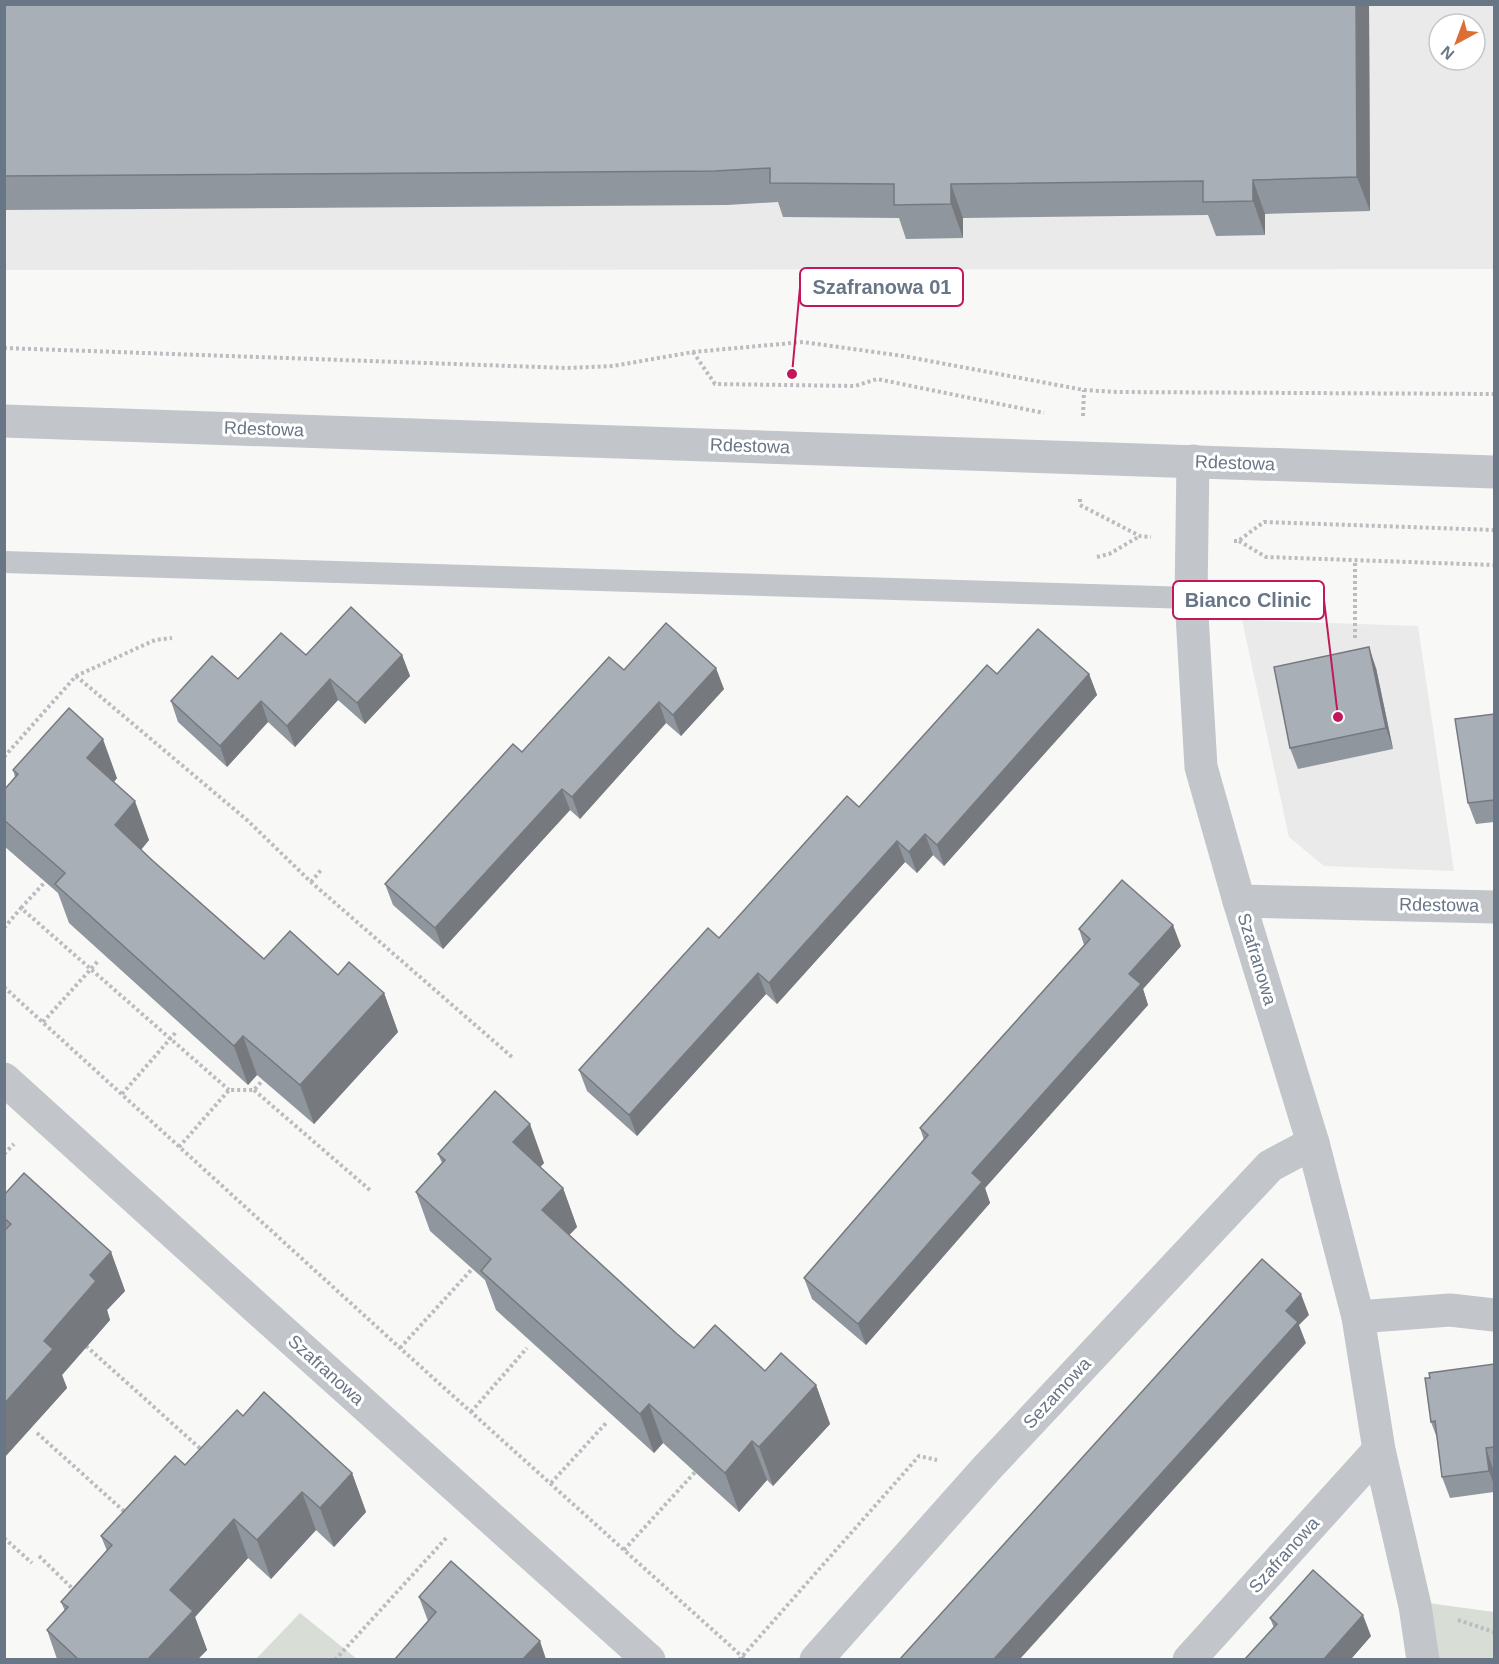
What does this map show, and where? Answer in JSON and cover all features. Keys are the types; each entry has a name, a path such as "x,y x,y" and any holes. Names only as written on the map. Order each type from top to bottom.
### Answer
{"street":[{"name":"Rdestowa","path":"4,421 1494,472"},
{"name":"Szafranowa","path":"1193,461 1191,598 1201,767 1239,901 1313,1143 1358,1317 1379,1450 1415,1606 1423,1659"},
{"name":"Rdestowa","path":"1239,901 1494,907"},
{"name":"Szafranowa","path":"4,1079 649,1659"},
{"name":"Sezamowa","path":"816,1659 986,1469 1270,1166 1313,1143"},
{"path":"1358,1317 1450,1310 1494,1315"},
{"name":"Szafranowa","path":"1189,1659 1379,1450"}],"lane":[{"path":"4,562 1191,598"}],"path":[{"path":"4,348 567,368 613,366 693,352 803,342 914,358 1084,390 1494,394"},
{"path":"693,352 715,384 855,386 877,379 1048,413"},
{"path":"1080,506 1140,536"},
{"path":"1238,541 1264,522 1494,530"},
{"path":"1228,540 1238,541 1266,558 1494,565"},
{"path":"1355,561 1355,638"},
{"path":"4,757 76,676 155,640 172,638"},
{"path":"76,676 246,820 311,882 512,1057"},
{"path":"311,882 321,870"},
{"path":"4,928 45,882"},
{"path":"21,908 229,1090 254,1090 371,1191"},
{"path":"43,1022 99,960"},
{"path":"4,987 742,1658 919,1456 986,1469"},
{"path":"122,1094 177,1031"},
{"path":"254,1090 263,1080"},
{"path":"179,1147 229,1090"},
{"path":"400,1348 473,1268"},
{"path":"86,1346 204,1453"},
{"path":"471,1412 527,1348"},
{"path":"551,1483 607,1422"},
{"path":"37,1433 130,1516"},
{"path":"624,1550 696,1471"},
{"path":"335,1659 456,1527"},
{"path":"4,1538 32,1563"},
{"path":"39,1556 77,1593"}],"shaded area":[{"path":"4,5 1494,5 1494,269 5,270"},
{"path":"1242,620 1418,626 1454,871 1324,866 1289,837"},
{"path":"1428,1603 1494,1612 1494,1659 1436,1659"},
{"path":"300,1613 357,1659 256,1659"}],"building":[{"path":"4,4 1356,4 1357,177 1253,180 1253,201 1203,202 1203,181 951,184 951,204 894,205 894,184 770,183 770,168 715,171 4,176"},
{"path":"351,607 402,655 357,703 330,679 287,726 261,701 220,746 171,701 212,656 238,679 281,633 306,655"},
{"path":"666,623 716,668 673,715 659,702 572,797 562,789 435,928 385,884 513,744 522,752 609,657 624,670"},
{"path":"1038,629 1089,674 937,845 925,834 909,852 897,841 769,983 758,973 629,1115 579,1070 708,928 719,938 847,796 859,807 987,665 997,674"},
{"path":"1369,647 1386,728 1290,748 1274,667"},
{"path":"69,708 103,739 87,758 135,801 115,825 153,861 264,959 290,931 338,975 349,962 384,993 300,1085 243,1036 234,1046 55,884 65,873 4,820 4,790 18,774 13,770"},
{"path":"1494,714 1494,800 1468,803 1455,719"},
{"path":"1122,880 1173,925 1129,974 1141,984 972,1173 982,1182 858,1324 804,1278 928,1135 920,1128 1090,939 1079,929"},
{"path":"495,1091 530,1124 513,1142 563,1188 542,1210 677,1334 694,1348 715,1325 765,1371 781,1353 816,1385 759,1447 752,1441 725,1473 649,1404 640,1414 481,1271 491,1259 416,1192 445,1160 438,1154"},
{"path":"24,1173 111,1252 90,1275 96,1281 44,1341 53,1349 4,1404 4,1231 11,1224 4,1218 4,1195"},
{"path":"1262,1259 1301,1294 1286,1311 1298,1322 994,1659 900,1659"},
{"path":"1494,1364 1494,1447 1486,1448 1489,1471 1442,1477 1435,1421 1431,1422 1425,1378 1430,1378 1429,1373"},
{"path":"264,1392 352,1473 320,1508 302,1492 257,1540 234,1519 170,1590 193,1611 149,1658 151,1659 78,1659 47,1630 68,1607 61,1602 112,1545 101,1536 175,1456 185,1465 237,1410 243,1416"},
{"path":"451,1561 540,1641 523,1659 395,1659 436,1612 419,1597"},
{"path":"1313,1570 1363,1615 1324,1659 1245,1659 1277,1624 1270,1618"}],"place":[{"name":"Szafranowa 01","path":"792,374"},
{"name":"Bianco Clinic","path":"1338,717"}]}
